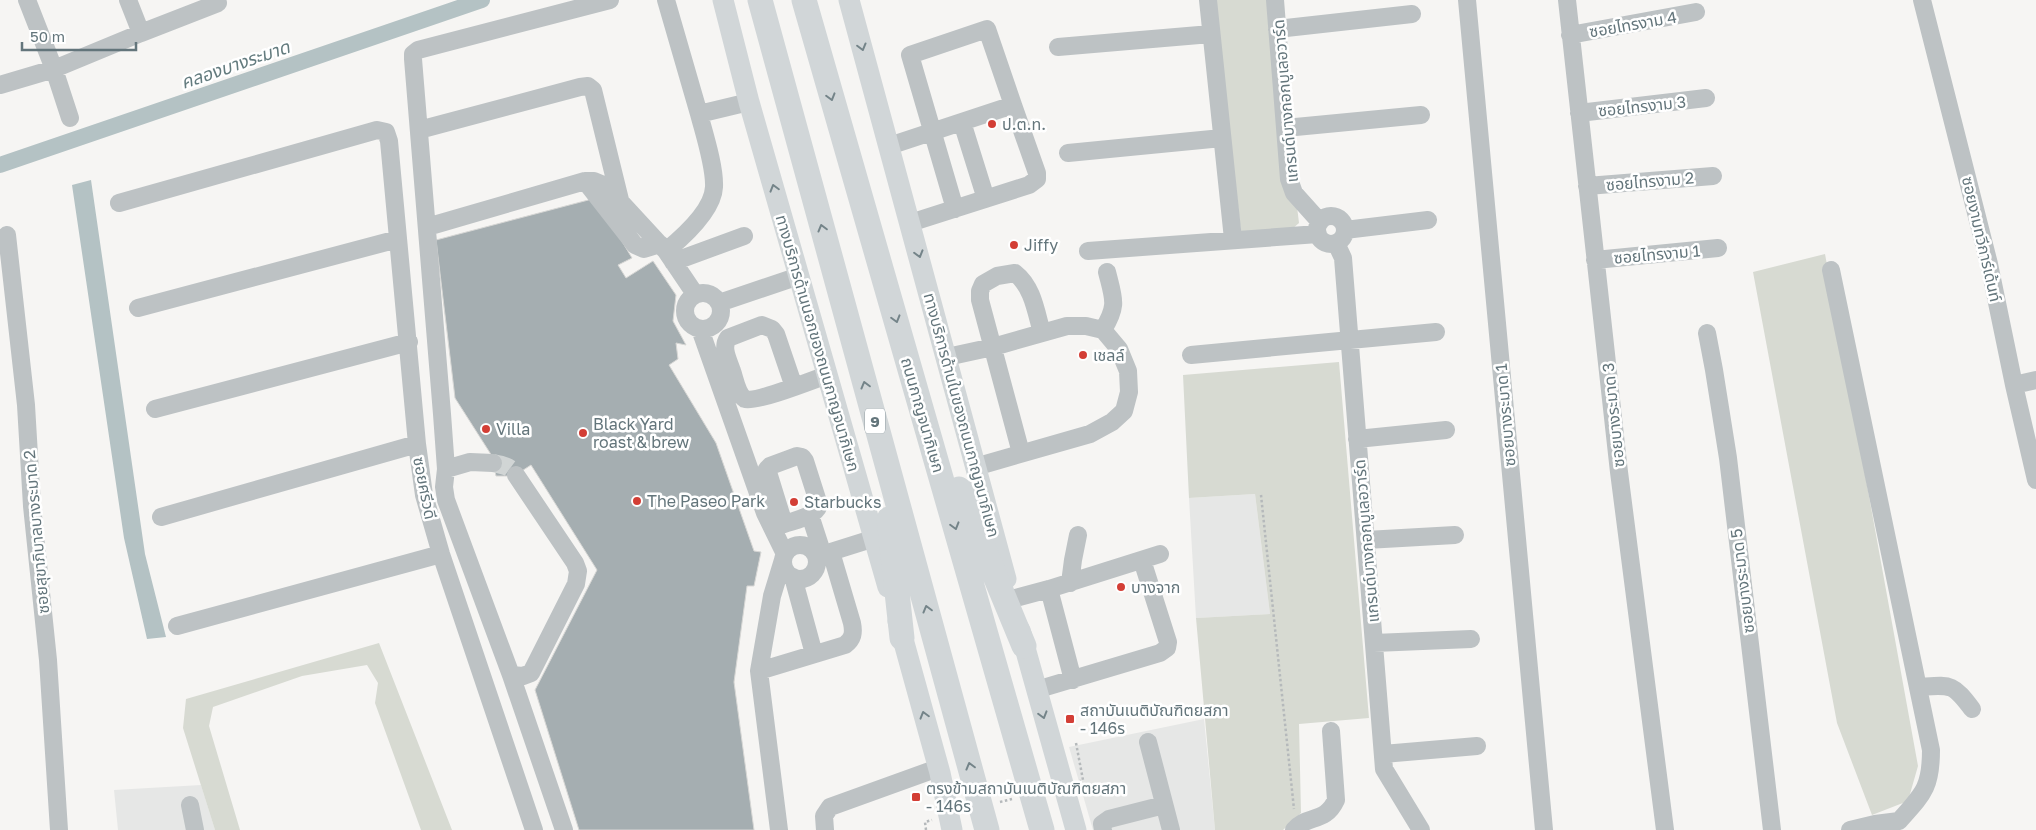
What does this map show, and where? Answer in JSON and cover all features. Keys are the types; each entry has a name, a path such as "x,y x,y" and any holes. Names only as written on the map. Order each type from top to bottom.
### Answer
{"highway":[{"name":"ถนนกาญจนาภิเษก","path":"804,0 1042,830"},
{"name":"9","path":"761,6 987,830"},
{"path":"913,378 1024,646"},
{"path":"880,440 902,638"}],"main road":[{"name":"ทางบริการด้านนอกของถนนกาญจนาภิเษก","path":"723,0 749,102 826,376 875,538 939,771 943,825"},
{"name":"ทางบริการด้านในของถนนกาญจนาภิเษก","path":"849,0 1036,690 1066,777 1076,830"},
{"path":"939,771 961,830"},
{"path":"1066,777 1070,830"}],"street":[{"path":"27,0 54,69 70,118"},
{"path":"128,0 141,33"},
{"path":"564,830 511,675 446,500 444,487 446,469 413,54 418,50 610,0"},
{"path":"666,0 699,114 714,178 714,190 709,202 691,229 666,253"},
{"path":"1208,0 1233,240"},
{"name":"แกรนด์บางกอกบูเลอวาร์ด","path":"1275,0 1289,179 1294,192 1319,228"},
{"name":"ซอยบางระมาด 1","path":"1467,0 1544,830"},
{"name":"ซอยบางระมาด 3","path":"1567,0 1619,472 1665,830"},
{"name":"ซอยงามทวีการ์เด้นท์","path":"1922,0 1989,264 2036,480"},
{"path":"0,85 54,69 218,3"},
{"name":"ซอยไทรงาม 4","path":"1570,35 1696,12"},
{"path":"1277,30 1412,14"},
{"path":"910,223 955,209 1030,185 1037,179 1037,173 987,29 910,55 955,209"},
{"path":"1058,47 1211,34"},
{"path":"419,130 588,86 593,90 620,201"},
{"name":"ซอยไทรงาม 3","path":"1578,113 1706,98"},
{"path":"699,114 749,102"},
{"path":"889,146 1013,105"},
{"path":"1285,128 1421,115"},
{"path":"962,122 986,199"},
{"name":"ซอยศรีวดี","path":"119,203 377,130 386,132 390,141 417,444 424,495 441,554 534,830"},
{"path":"1068,153 1222,138"},
{"name":"ซอยไทรงาม 2","path":"1587,186 1713,176"},
{"path":"426,227 585,181 594,181 604,185 620,201 666,253 695,294"},
{"path":"585,181 635,245 644,249 666,253 744,236"},
{"path":"1088,251 1233,240 1319,228 1327,217 1336,217 1344,223 1340,237"},
{"path":"1319,228 1327,243 1340,237 1428,220"},
{"name":"ซอยสุขาภิบาลบางระมาด 2","path":"7,235 26,405 32,506 48,660 59,830"},
{"name":"แกรนด์บางกอกบูเลอวาร์ด","path":"1340,237 1384,769 1421,830"},
{"path":"138,308 398,239"},
{"name":"ซอยไทรงาม 1","path":"1596,260 1718,248"},
{"path":"1831,270 1931,750 1931,772 1926,789 1904,826 1875,824 1850,830"},
{"path":"1021,453 980,300 980,291 983,284 1007,273 1015,272 1028,285 1042,333"},
{"path":"1103,330 1112,315 1114,306 1107,272"},
{"path":"719,302 799,276"},
{"path":"708,293 714,295 719,302 722,312 717,323 712,327 700,329 690,324 685,314 687,302 695,294 708,293"},
{"path":"794,387 776,334 772,329 762,325 728,338 725,342 725,352 743,397 753,400 794,387 826,376"},
{"path":"947,357 993,347 1067,326 1086,326 1103,330 1118,349 1128,371 1128,392 1124,411 1112,422 1090,434 975,466"},
{"path":"700,329 765,513 786,554"},
{"path":"1191,355 1436,332"},
{"name":"ซอยบางระมาด 5","path":"1706,333 1728,458 1772,830"},
{"path":"155,409 409,342"},
{"path":"2014,385 2036,380"},
{"path":"1357,439 1446,430"},
{"path":"161,517 417,444"},
{"path":"784,524 816,512 819,505 802,457 797,456 770,466 768,469 784,524 786,572 792,577 801,579 812,575 823,554"},
{"path":"446,469 470,462 493,463"},
{"path":"511,675 523,676 531,673 576,584 578,572 576,563 516,475"},
{"path":"759,671 844,645 851,638 853,632 852,623 823,554 810,515"},
{"path":"1070,583 1078,535"},
{"path":"1366,540 1455,535"},
{"path":"779,830 759,671 772,596 786,554 798,545 809,547 823,554 875,538"},
{"path":"177,626 441,554"},
{"path":"1012,599 1070,583 1160,554"},
{"path":"1036,690 1160,653 1167,648 1168,642 1142,560"},
{"path":"792,577 814,654"},
{"path":"1049,589 1073,680"},
{"path":"1374,643 1471,639"},
{"path":"1918,687 1944,685 1958,690 1972,709"},
{"path":"1295,829 1306,821 1323,816 1332,809 1336,800 1331,732"},
{"path":"1148,742 1171,830"},
{"path":"1383,754 1477,746"},
{"path":"826,830 824,816 830,807 939,771"},
{"path":"190,805 195,830"},
{"path":"1103,830 1102,824 1109,819 1164,805"}],"path":[{"path":"1261,495 1295,829"},
{"path":"1066,777 1083,780 1076,743"},
{"path":"999,802 1018,797"},
{"path":"926,830 925,822 943,825"}],"shaded area":[{"path":"1215,0 1272,0 1299,223 1291,230 1241,233"},
{"path":"91,180 145,554 166,637 147,639 124,538 72,185"},
{"path":"1825,254 1918,766 1908,801 1872,815 1837,723 1753,272"},
{"path":"1339,362 1369,718 1299,724 1301,813 1283,830 1215,830 1196,618 1270,614 1255,494 1189,498 1183,375"},
{"path":"1255,494 1270,614 1196,618 1189,498"},
{"path":"379,643 452,830 421,830 375,703 378,683 367,665 302,676 213,707 209,726 240,830 215,830 183,728 186,699"},
{"path":"1204,719 1215,830 1093,830 1069,747"},
{"path":"201,785 215,830 118,830 114,790"}],"building":[{"path":"596,198 632,258 618,265 626,278 653,261 676,295 673,321 686,345 676,343 678,359 669,365 716,443 754,551 761,552 754,586 747,586 734,682 754,830 579,830 535,690 597,570 531,465 514,476 496,476 492,456 455,398 436,240"}],"waterway":[{"name":"คลองบางระมาด","path":"0,165 482,0"}],"tunnel":[{"path":"493,463 506,466 516,475"}],"place":[{"name":"ป.ต.ท.","path":"992,124"},
{"name":"Jiffy","path":"1014,245"},
{"name":"เชลล์","path":"1083,355"},
{"name":"Villa","path":"486,429"},
{"name":"Black Yard roast & brew","path":"583,433"},
{"name":"The Paseo Park","path":"637,501"},
{"name":"Starbucks","path":"794,502"},
{"name":"บางจาก","path":"1121,587"},
{"name":"สถาบันเนติบัณฑิตยสภา - 146ร","path":"1070,719"},
{"name":"ตรงข้ามสถาบันเนติบัณฑิตยสภา - 146ร","path":"916,797"}]}
